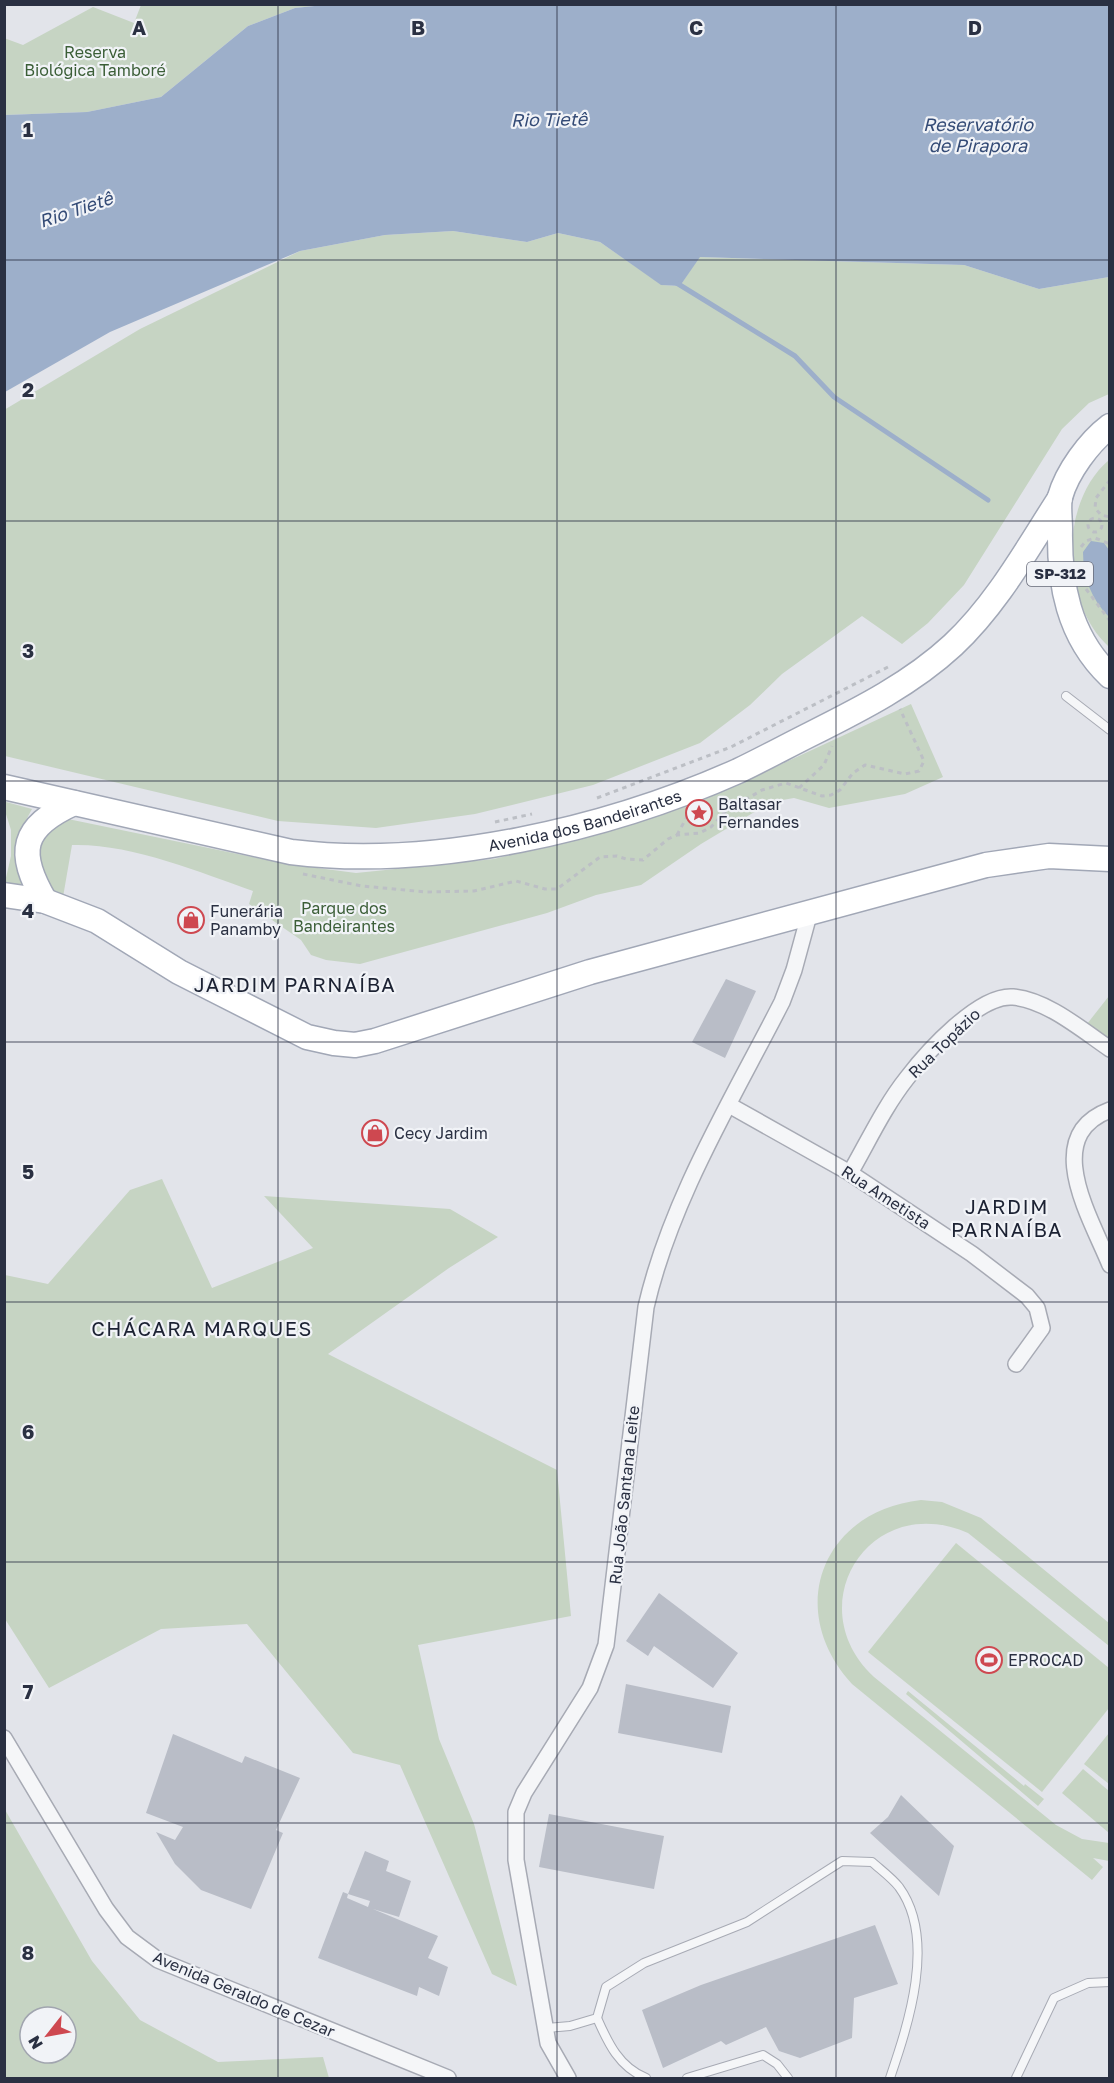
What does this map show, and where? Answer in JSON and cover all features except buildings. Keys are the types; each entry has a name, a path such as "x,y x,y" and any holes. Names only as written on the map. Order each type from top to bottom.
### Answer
{"main road":[{"name":"SP-312","path":"1110,426 1069,477 1060,498 1061,582 1074,624 1085,644 1110,676"},
{"path":"1086,453 1110,447"},
{"name":"Avenida dos Bandeirantes","path":"4,787 291,852 320,855 377,857 437,853 577,827 737,771 862,708 914,676 954,644 989,607 1060,498"},
{"path":"1085,644 1110,655"},
{"path":"45,901 30,872 28,846 38,824 49,814 74,803"},
{"path":"4,894 45,901 77,912 120,933 179,972 278,1024 307,1037 355,1045 385,1038 591,972 809,915 986,865 1018,858 1081,856 1110,859"},
{"path":"1081,856 1110,867"}],"street":[{"name":"Rua João Santana Leite","path":"568,2079 554,2057 547,2028 516,1860 516,1812 524,1793 590,1688 606,1645 646,1307 656,1262 729,1105 782,1002 795,970 809,915"},
{"name":"Rua Topázio","path":"850,1173 907,1077 971,1014 987,1002 1002,997 1016,997 1036,1003 1110,1049"},
{"name":"Rua Ametista","path":"729,1105 850,1173 972,1254 1027,1296 1037,1308 1042,1328 1016,1364"},
{"path":"1110,1110 1096,1115 1083,1125 1076,1139 1073,1159 1076,1182 1110,1264"},
{"name":"Avenida Geraldo de Cezar","path":"4,1738 106,1909 127,1937 158,1960 448,2079"}],"lane":[{"path":"1066,696 1110,730"},
{"path":"646,2079 636,2074 610,2049 597,2018 606,1987 644,1963 747,1922 842,1861 872,1862 899,1887 910,1911 918,1946 910,2019 890,2079"},
{"path":"1016,2079 1054,1998 1088,1983 1110,1982"},
{"path":"547,2028 570,2026 597,2018"},
{"path":"687,2079 763,2055 777,2064 788,2079"}],"path":[{"path":"1095,532 1102,527 1095,503 1110,480"},
{"path":"1095,532 1089,529 1087,524 1092,518 1110,517"},
{"path":"1095,532 1095,538"},
{"path":"1080,552 1086,541 1095,538 1110,544"},
{"path":"1084,583 1091,599 1110,621"},
{"path":"595,799 731,747 890,666"},
{"path":"799,788 824,765 835,740 824,744"},
{"path":"485,824 541,813"}],"green space":[{"name":"Reserva Biológica Tamboré","path":"141,5 324,5 295,8 248,26 161,97 87,112 5,115 4,38 23,45 93,7 134,23"},
{"path":"453,231 527,242 558,233 600,242 662,285 680,286 699,257 964,265 1039,289 1109,277 1109,394 1089,403 1062,429 964,585 928,623 902,644 862,616 782,674 750,705 700,743 593,785 475,814 376,828 278,821 5,756 4,410 140,329 300,251 385,235"},
{"path":"1109,460 1109,647 1093,628 1082,606 1074,580 1072,553 1074,527 1081,501 1092,479"},
{"name":"Parque dos Bandeirantes","path":"911,704 943,777 905,794 829,808 794,798 771,802 701,844 641,885 596,895 547,913 360,964 326,960 311,955 301,940 249,904 253,891 164,860 117,849 72,845 63,897 46,881 37,857 41,838 63,818 287,864 356,873 494,859 593,835 743,782"},
{"path":"6,802 32,809 20,831 15,858 24,884 14,886 5,882 11,856 11,830 5,811"},
{"path":"1109,996 1109,1041 1087,1024"},
{"path":"162,1179 212,1288 313,1248 264,1196 450,1209 498,1237 449,1268 328,1354 557,1470 571,1616 418,1645 439,1739 474,1824 517,1986 492,1974 400,1765 353,1753 247,1624 161,1629 49,1688 5,1619 5,1275 48,1284 130,1190"},
{"path":"921,1500 942,1502 981,1518 1109,1623 1109,1646 968,1533 933,1524 902,1527 875,1541 856,1562 844,1588 843,1618 852,1648 874,1677 1056,1825 1082,1839 1109,1843 1109,1861 1093,1858 1103,1867 1092,1880 852,1684 831,1655 820,1626 818,1596 824,1568 838,1544 859,1523 887,1508"},
{"name":"EPROCAD","path":"956,1543 1109,1668 1109,1708 1042,1792 868,1652"},
{"path":"908,1691 1024,1786 1025,1784 1044,1799 1038,1806 906,1694"},
{"path":"1109,1733 1109,1784 1084,1764"},
{"path":"1083,1769 1109,1791 1109,1833 1062,1793"},
{"path":"4,1808 92,1961 140,2020 218,2062 323,2057 329,2078 5,2078"}],"water":[{"name":"Reservatório de Pirapora","path":"324,5 1109,5 1109,277 1039,289 964,265 700,257 680,286 661,285 600,242 558,233 527,242 453,231 385,235 300,251 110,332 5,392 5,115 87,112 161,97 248,26 295,8"},
{"path":"1091,541 1104,543 1109,550 1109,617 1097,603 1086,579 1083,552"}],"waterway":[{"path":"675,282 795,356 834,397 988,500"}],"place":[{"name":"Baltasar Fernandes","path":"699,813"},
{"name":"Funerária Panamby","path":"191,920"},
{"name":"Cecy Jardim","path":"375,1133"},
{"name":"EPROCAD","path":"989,1660"}],"district":[{"name":"JARDIM PARNAÍBA","path":"295,985"},
{"name":"JARDIM PARNAÍBA","path":"1007,1218"},
{"name":"CHÁCARA MARQUES","path":"202,1329"}],"water label":[{"name":"Rio Tietê","path":"549,120"},
{"name":"Rio Tietê","path":"76,210"}]}
